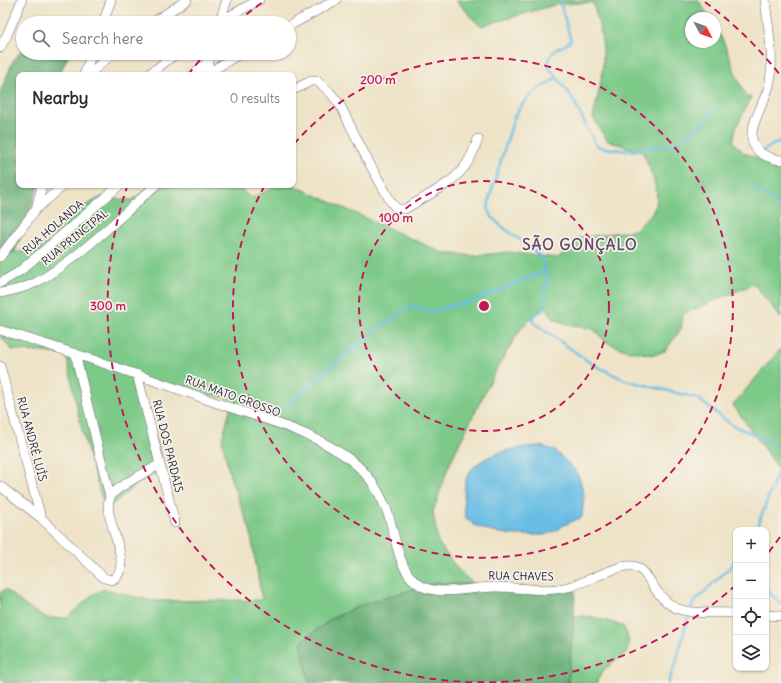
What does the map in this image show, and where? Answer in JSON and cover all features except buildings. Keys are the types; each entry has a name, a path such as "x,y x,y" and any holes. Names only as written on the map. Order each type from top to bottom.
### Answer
{"street":[{"path":"0,48 22,0"},
{"path":"105,16 111,0"},
{"path":"163,16 187,0"},
{"path":"221,16 227,0"},
{"path":"230,16 259,0"},
{"path":"296,22 336,0"},
{"path":"765,0 771,46 770,81 753,127 752,138 757,150 762,155 781,160"},
{"path":"85,72 89,60"},
{"path":"91,72 105,60"},
{"path":"152,72 168,60"},
{"path":"195,72 207,60"},
{"path":"206,72 209,60"},
{"path":"210,72 230,60"},
{"path":"296,88 311,81 317,81 329,91 340,105 367,159 391,202 400,210 405,209 450,181 461,171 467,164 478,139"},
{"path":"36,209 41,188"},
{"path":"0,257 36,209 60,188"},
{"name":"RUA HOLANDA","path":"0,283 20,271 117,188"},
{"name":"RUA PRINCIPAL","path":"0,293 20,289 34,283 60,267 89,244 153,188"},
{"name":"RUA MATO GROSSO","path":"0,330 137,374 301,433 338,451 355,463 366,475 386,506 399,553"},
{"path":"75,353 110,498"},
{"name":"RUA ANDRÉ LUÍS","path":"0,366 41,518"},
{"name":"RUA DOS PARDAIS","path":"137,374 175,523"},
{"path":"0,486 41,518 104,578 112,580 120,571 120,559 108,502 118,490 160,464"},
{"name":"RUA CHAVES","path":"399,553 409,576 416,583 425,588 434,590 444,591 495,587 545,589 566,588 626,566 633,566 641,570 660,595 675,607 690,611 733,613"},
{"path":"769,615 781,616"}],"green space":[{"path":"456,0 698,0 706,12 685,12 685,48 721,48 721,36 742,88 747,97 751,97 736,128 733,142 744,153 755,157 771,168 781,169 781,318 754,284 683,314 681,329 665,351 654,355 625,350 606,342 593,329 567,324 554,319 545,305 520,330 497,368 448,468 433,512 438,542 455,566 475,584 435,583 364,604 332,618 301,642 309,683 5,683 0,675 0,593 5,589 28,608 47,618 67,618 92,595 104,589 152,601 262,600 250,530 230,477 222,439 233,399 135,380 164,467 142,480 108,508 102,499 83,435 66,354 12,350 0,336 0,256 3,254 35,250 48,243 77,210 100,198 132,200 149,188 239,188 251,198 271,188 296,188 296,186 443,253 473,256 508,252 558,258 578,238 635,230 648,218 654,209 657,196 656,188 643,152 608,141 593,118 600,86 603,48 593,3 558,4 481,26"},
{"path":"16,57 16,60 66,60 60,72 16,72 16,188 38,188 15,252 0,256 0,92 13,61"},
{"path":"781,348 781,472 733,405"},
{"path":"435,583 575,590 568,683 409,683 401,680 380,683 309,683 301,642 332,618 364,604"},
{"path":"574,615 593,617 623,626 628,637 629,644 627,650 607,667 601,674 597,683 568,683"}],"water":[{"path":"541,446 554,450 575,470 579,477 584,495 582,517 544,535 515,535 493,532 474,525 465,517 465,485 467,477 472,469 480,462 499,453 521,448"}],"waterway":[{"path":"561,0 562,9 571,40 566,45 555,50 548,63 549,67 571,96 596,145 602,148 631,151 676,143 688,136 717,108"},
{"path":"557,78 532,94 522,105 514,118 490,196 488,210 500,225 531,248 543,260 544,269 549,279 545,288 545,307 542,311 535,314 532,320 533,322 592,364 625,380 697,398 732,425 781,446"},
{"path":"763,151 781,140"},
{"path":"751,187 781,206"},
{"path":"286,409 330,367 378,329 411,306 432,311 472,301 545,271"},
{"path":"757,527 781,467"},
{"path":"691,609 694,602 733,563"},
{"path":"769,592 781,604"},
{"path":"668,683 676,662 689,613"},
{"path":"234,683 240,679"}],"district":[{"name":"SÃO GONÇALO","path":"580,245"}]}
